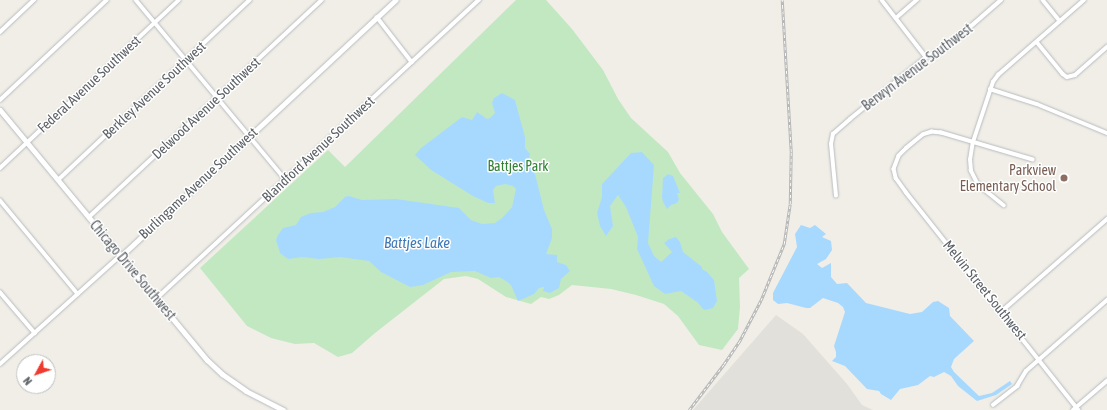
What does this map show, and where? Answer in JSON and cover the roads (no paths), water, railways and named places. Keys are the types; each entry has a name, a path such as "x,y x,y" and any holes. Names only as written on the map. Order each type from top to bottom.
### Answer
{"main road":[{"name":"Burlingame Avenue Southwest","path":"122,255 395,0"},
{"name":"Chicago Drive Southwest","path":"0,110 122,255 202,354 222,374 246,391 283,410"}],"street":[{"path":"0,32 34,0"},
{"path":"0,100 107,0"},
{"path":"136,0 286,180"},
{"name":"Federal Avenue Southwest","path":"0,168 179,0"},
{"name":"Berkley Avenue Southwest","path":"58,180 250,0"},
{"name":"Delwood Avenue Southwest","path":"90,217 322,0"},
{"name":"Blandford Avenue Southwest","path":"157,298 479,0"},
{"path":"882,0 926,57"},
{"path":"896,18 917,0"},
{"name":"Berwyn Avenue Southwest","path":"836,196 832,138 836,131 926,57 946,48 1001,0"},
{"path":"1043,0 1060,21"},
{"path":"1004,206 978,185 973,177 970,160 990,89 998,75 1084,0"},
{"path":"377,17 412,62"},
{"path":"1037,42 1067,77 1075,75 1107,47"},
{"path":"990,89 1037,104 1107,133"},
{"name":"Melvin Street Southwest","path":"974,142 932,132 914,141 903,152 895,163 894,169 896,178 1078,408"},
{"path":"974,142 1033,160"},
{"path":"0,200 78,294"},
{"path":"1002,311 1107,220"},
{"name":"Burlingame Avenue Southwest","path":"0,364 122,255"},
{"path":"0,292 35,334"},
{"path":"992,406 1017,386 1026,371 1107,300"},
{"path":"1073,410 1078,408 1107,381"}],"water":[{"name":"Battjes Lake","path":"502,93 515,100 525,137 525,148 530,154 529,159 535,174 544,210 552,229 552,238 546,254 557,255 557,262 566,265 570,271 561,279 559,288 550,293 543,291 544,287 539,288 534,294 518,301 511,285 506,281 499,277 491,278 475,271 451,272 423,285 410,287 381,272 369,261 340,257 319,259 302,257 288,259 280,253 276,240 283,228 296,225 301,217 311,213 323,212 335,207 345,197 349,196 362,200 396,199 459,208 471,220 482,224 495,223 502,218 512,207 516,189 513,186 505,184 496,186 493,190 495,203 488,203 473,196 431,170 415,155 421,148 462,117 472,120 477,112 487,119 490,118 495,113 492,103 494,98"},
{"path":"642,152 654,165 648,243 654,256 661,262 672,252 664,243 669,239 676,237 680,242 683,252 702,267 702,269 714,280 717,301 713,308 704,310 697,302 681,291 665,294 654,286 637,249 638,237 626,207 618,195 610,206 613,226 606,236 600,226 597,213 602,197 602,184 631,153"},
{"path":"668,174 673,176 680,193 677,193 679,199 677,203 671,205 667,209 662,197 663,178"},
{"path":"801,225 810,228 815,225 826,234 822,237 831,241 832,250 826,259 817,264 822,268 831,263 831,277 837,284 847,283 866,303 910,314 922,312 933,302 938,301 949,308 950,316 974,341 954,359 951,367 954,372 979,396 992,393 1010,381 1012,384 996,395 977,401 958,386 951,376 944,372 934,377 930,376 918,385 900,389 891,400 879,391 867,389 845,366 832,361 836,357 834,346 845,312 843,307 838,303 823,298 810,308 787,303 778,304 773,300 773,293 797,247 795,234"}],"railway":[{"path":"689,410 739,342 761,300 784,244 790,204 791,152 782,0"}],"place":[{"name":"Parkview Elementary School","path":"1064,178"}],"park label":[{"name":"Battjes Park","path":"518,166"}]}
